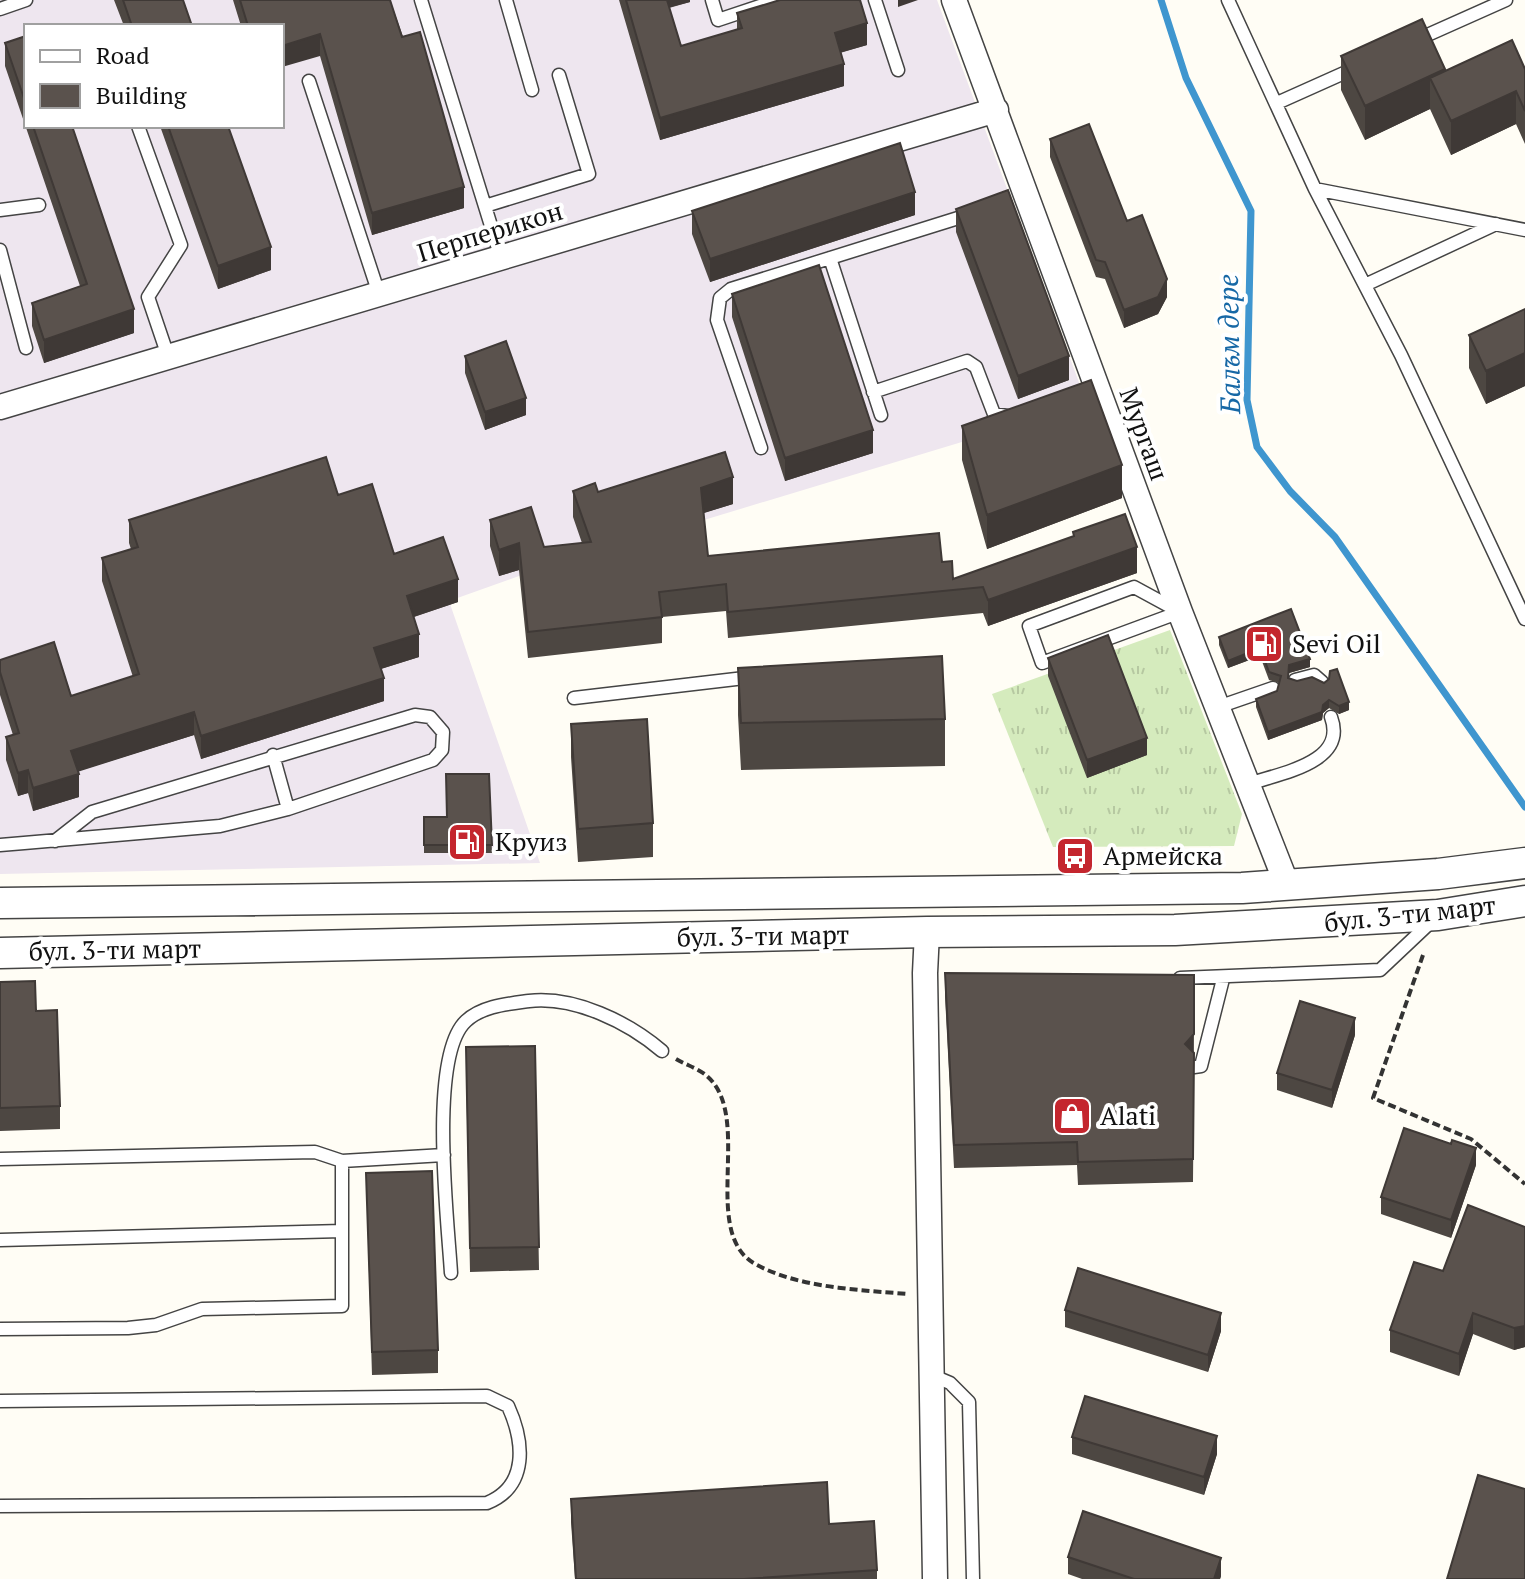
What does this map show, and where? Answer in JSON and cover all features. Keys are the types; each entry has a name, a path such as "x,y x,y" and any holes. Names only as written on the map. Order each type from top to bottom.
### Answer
{"street":[{"name":"Мургаш","path":"954,0 996,110 1020,199 1088,385 1287,885"},
{"name":"Перперикон","path":"0,407 996,110"},
{"name":"бул. 3-ти март","path":"0,903 1287,885 1525,863"},
{"path":"1287,885 1299,925"},
{"path":"935,1579 930,1296 932,974 927,932 939,909 961,891"},
{"name":"бул. 3-ти март","path":"0,953 927,932 1175,930 1438,915 1524,902"}],"lane":[{"path":"0,9 26,0"},
{"path":"421,0 501,258"},
{"path":"506,0 532,90"},
{"path":"712,0 718,20 778,0"},
{"path":"875,0 898,70"},
{"path":"1228,0 1315,189 1365,285 1523,611"},
{"path":"1406,45 1506,0"},
{"path":"1277,103 1363,64"},
{"path":"485,206 589,174 559,75"},
{"path":"309,81 379,294"},
{"path":"139,128 181,245 148,297 168,356"},
{"path":"1315,189 1525,230"},
{"path":"0,210 39,205"},
{"path":"761,448 717,320 717,305 731,289 982,211"},
{"path":"1365,285 1496,224"},
{"path":"0,250 26,348"},
{"path":"830,258 881,415"},
{"path":"873,392 967,361 976,367 996,415 1004,417 1021,411"},
{"path":"1134,587 1180,612 1042,663 1029,626 1134,587"},
{"path":"574,698 765,675"},
{"path":"1295,680 1314,675 1322,682"},
{"path":"1218,707 1273,688"},
{"path":"0,845 55,841 220,826 288,809 433,760 442,750 443,732 430,717 415,715 273,755 92,812 55,841"},
{"path":"1249,784 1314,761 1331,747 1336,729 1331,717"},
{"path":"273,755 288,809"},
{"path":"1160,978 1223,979 1380,970 1438,915"},
{"path":"1194,1067 1201,1066 1223,979"},
{"path":"451,1273 444,1155 446,1065 454,1038 466,1021 498,1005 547,999 591,1010 642,1034 662,1051"},
{"path":"0,1159 315,1152 342,1161 444,1155"},
{"path":"0,1329 128,1328 156,1325 202,1309 342,1306 342,1161"},
{"path":"0,1240 342,1231"},
{"path":"931,1375 962,1392 972,1414 973,1579"},
{"path":"0,1401 487,1396 508,1406 516,1424 519,1474 512,1488 487,1503 0,1506"}],"path":[{"path":"1438,915 1373,1098 1471,1139 1525,1184"},
{"path":"662,1051 709,1078 722,1102 730,1159 728,1231 742,1254 755,1265 784,1276 867,1291 930,1296"}],"shaded area":[{"path":"0,0 937,0 1087,404 519,576 449,601 540,863 0,874"}],"green space":[{"path":"1170,630 1242,814 1234,846 1053,847 992,694"}],"building":[{"path":"123,0 183,0 191,24 131,24"},
{"path":"240,0 390,0 402,37 420,32 464,187 372,213 320,34 284,45 284,24 247,24"},
{"path":"626,0 667,0 681,46 742,28 737,13 780,0 860,0 867,23 835,33 844,64 660,118"},
{"path":"1422,19 1445,69 1365,106 1341,56"},
{"path":"24,37 24,98 5,43"},
{"path":"1512,40 1525,69 1525,111 1516,91 1451,121 1430,78"},
{"path":"1089,124 1127,221 1142,215 1167,279 1158,297 1124,310 1105,262 1096,260 1050,139"},
{"path":"34,128 73,128 134,309 44,340 32,303 87,284"},
{"path":"169,128 229,128 271,247 218,266"},
{"path":"900,143 915,192 710,259 692,211"},
{"path":"1008,190 1069,356 1018,376 956,209"},
{"path":"819,265 873,430 785,458 732,294"},
{"path":"1525,309 1525,353 1486,371 1469,335"},
{"path":"506,341 526,398 485,412 465,356"},
{"path":"1091,380 1122,465 987,515 962,426"},
{"path":"725,452 733,477 701,488 708,556 939,533 942,562 952,561 953,579 1074,536 1073,532 1125,514 1137,547 988,600 983,587 728,612 726,584 659,592 662,617 528,632 519,543 499,550 490,520 531,507 544,547 591,542 573,491 595,483 598,492"},
{"path":"326,457 338,495 372,484 394,554 443,537 458,579 407,596 419,634 374,648 384,678 201,736 194,712 71,751 79,774 33,788 28,770 18,773 6,737 19,733 0,672 0,660 54,642 71,696 139,674 102,558 138,547 129,520"},
{"path":"1291,609 1310,659 1289,665 1288,678 1297,681 1312,677 1324,683 1329,679 1330,671 1337,669 1349,702 1339,706 1329,700 1323,705 1322,712 1268,732 1256,699 1277,691 1281,676 1269,672 1260,648 1228,661 1219,637"},
{"path":"1108,635 1147,738 1087,760 1048,658"},
{"path":"942,656 945,719 741,723 738,668"},
{"path":"647,719 653,823 578,829 571,724"},
{"path":"446,774 489,774 492,845 424,845 424,817 447,817"},
{"name":"Alati","path":"945,973 1194,975 1194,1034 1185,1044 1194,1053 1193,1159 1078,1162 1077,1142 954,1145"},
{"path":"35,981 36,1011 57,1010 60,1106 0,1108 0,982"},
{"path":"1300,1001 1355,1018 1332,1090 1277,1073"},
{"path":"535,1046 539,1247 470,1248 466,1047"},
{"path":"1404,1128 1451,1144 1452,1140 1476,1148 1451,1220 1381,1197"},
{"path":"432,1171 438,1350 372,1352 366,1173"},
{"path":"1468,1205 1525,1227 1525,1326 1514,1328 1473,1313 1459,1354 1390,1330 1414,1262 1443,1271"},
{"path":"1078,1268 1221,1313 1208,1355 1065,1310"},
{"path":"1085,1396 1217,1436 1204,1477 1072,1437"},
{"path":"1478,1475 1525,1489 1525,1579 1447,1579"},
{"path":"827,1482 829,1524 874,1521 877,1570 744,1579 576,1579 571,1499"},
{"path":"1083,1511 1221,1558 1214,1579 1134,1579 1068,1557"}],"waterway":[{"name":"Балъм дере","path":"1161,0 1186,78 1251,211 1247,400 1257,447 1290,491 1335,537 1525,807"}],"place":[{"name":"Sevi Oil","path":"1264,644"},
{"name":"Круиз","path":"467,842"},
{"name":"Армейска","path":"1075,856"},
{"name":"Alati","path":"1072,1116"}]}
